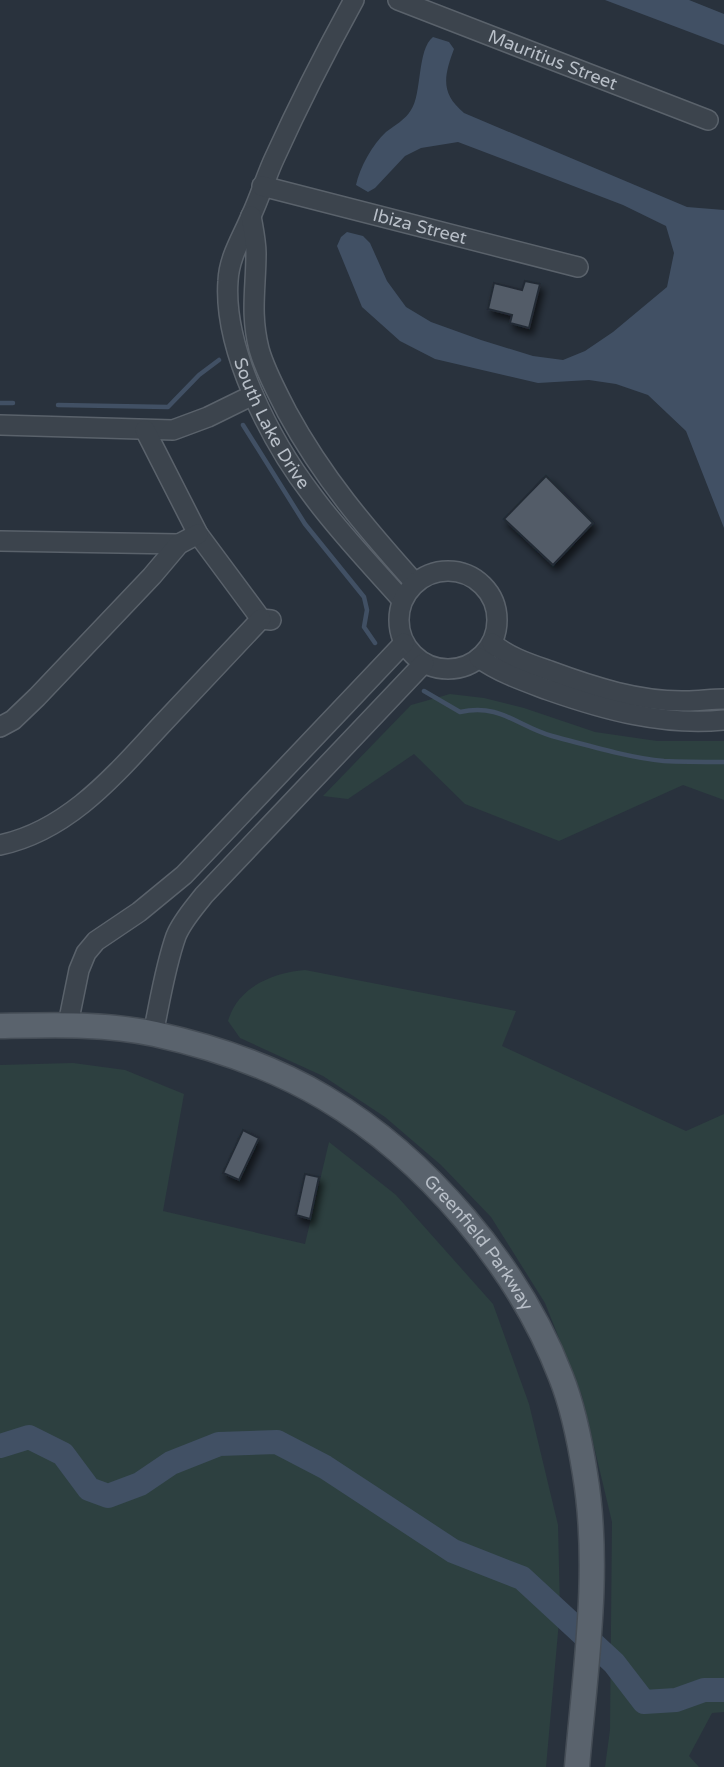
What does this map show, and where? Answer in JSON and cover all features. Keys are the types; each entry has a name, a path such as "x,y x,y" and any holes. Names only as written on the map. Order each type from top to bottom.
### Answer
{"main road":[{"name":"Greenfield Parkway","path":"0,1026 68,1024 153,1034 250,1061 324,1097 379,1134 427,1178 470,1224 515,1287 562,1378 586,1474 591,1530 591,1586 577,1767"}],"street":[{"name":"South Lake Drive","path":"354,0 309,85 238,241 228,279 228,311 237,353 253,395 286,457 310,493 402,600"},
{"name":"Mauritius Street","path":"398,0 708,120"},
{"name":"Ibiza Street","path":"262,186 578,267"},
{"name":"South Lake Drive","path":"251,216 256,252 253,312 260,350 271,380 300,436 325,476 349,508 415,583"},
{"path":"0,425 173,430 208,417 253,395"},
{"path":"0,845 33,834 57,822 97,791 266,620 198,534 145,430"},
{"path":"0,727 13,720 37,697 179,544 198,534"},
{"path":"0,541 179,544"},
{"path":"446,570 459,572 482,584 496,607 496,631 492,643 479,658 468,665 453,669 438,668 424,663 404,643 399,629 399,615 402,600 415,583 425,576 446,570"},
{"path":"68,1024 79,970 86,953 96,941 165,893 404,643"},
{"path":"492,643 509,654 586,684 632,695 685,701 724,699"},
{"path":"479,658 498,670 531,684 608,709 658,719 724,720"},
{"path":"153,1034 164,979 177,934 189,914 424,663"},
{"path":"165,893 189,914"}],"shaded area":[{"path":"450,694 484,698 524,708 595,732 657,741 724,741 724,800 683,785 559,841 465,804 414,754 348,799 323,796 411,705"},
{"path":"305,970 516,1011 502,1046 686,1131 724,1114 724,1712 712,1713 689,1756 699,1767 605,1767 610,1730 612,1522 582,1396 545,1303 491,1217 441,1165 385,1117 323,1076 240,1038 228,1021 240,999 258,984 280,974"},
{"path":"73,1063 125,1070 184,1094 163,1211 305,1244 329,1142 396,1195 493,1304 529,1404 558,1525 560,1610 546,1767 0,1767 0,1065"}],"water":[{"path":"605,0 689,0 724,14 724,45"},
{"path":"433,37 449,42 454,49 446,84 451,98 464,113 687,207 724,210 724,528 686,431 648,395 616,384 589,380 538,383 435,359 400,341 362,307 337,246 347,232 363,236 370,243 387,281 406,307 431,322 533,356 563,360 585,351 613,332 667,287 674,253 666,226 623,205 458,142 421,148 405,156 368,192 356,185 376,143 411,110 417,94 424,51"}],"building":[{"path":"525,281 540,284 529,328 510,323 512,315 488,309 494,283 522,290"},
{"path":"546,476 593,523 553,565 504,519"},
{"path":"243,1130 259,1138 239,1180 223,1173"},
{"path":"305,1174 319,1177 310,1219 296,1215"}],"waterway":[{"path":"58,405 168,407 199,375 219,360"},
{"path":"0,403 13,403"},
{"path":"243,425 305,524 364,597 367,610 364,627 375,643"},
{"path":"424,691 460,712 474,710 497,713 540,732 608,751 664,761 724,762"},
{"path":"0,1446 29,1437 63,1454 89,1489 108,1496 140,1484 171,1463 219,1444 277,1442 325,1467 453,1551 522,1578 614,1663 644,1702 676,1700 704,1690 724,1690"}]}
